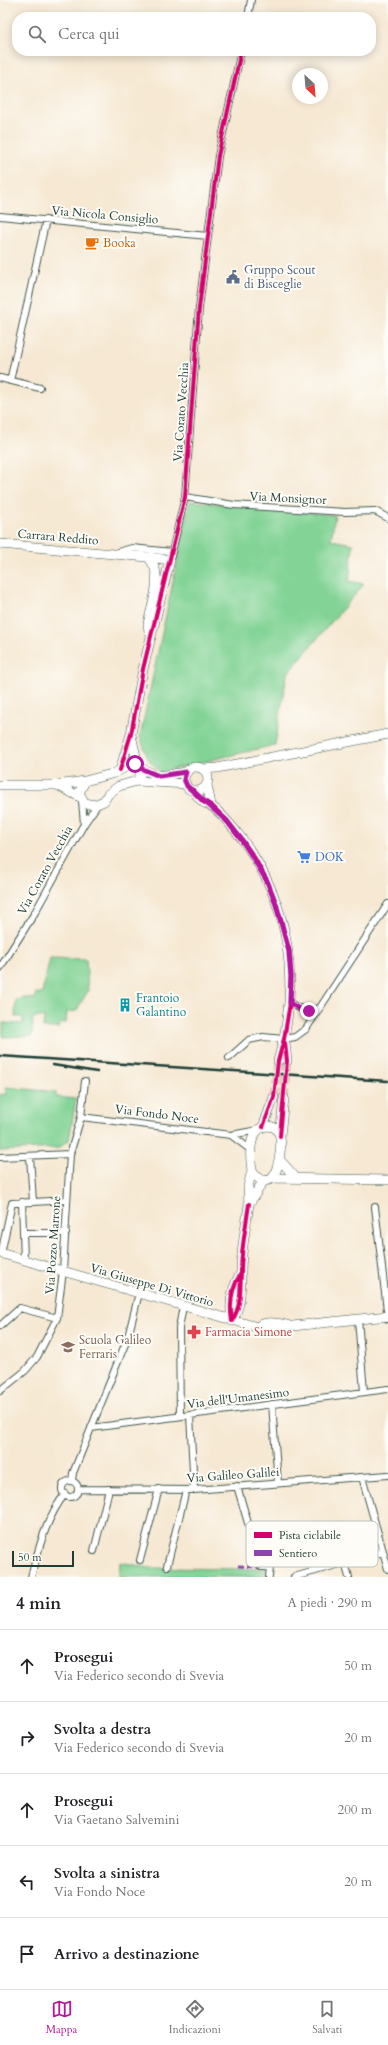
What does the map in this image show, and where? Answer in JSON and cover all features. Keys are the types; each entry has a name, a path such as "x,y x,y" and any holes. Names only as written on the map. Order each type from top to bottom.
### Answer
{"main road":[{"name":"Carrara Reddito","path":"0,544 148,557 171,556"},
{"name":"Via Corato Vecchia","path":"120,770 131,734 171,556"},
{"path":"148,557 154,563 158,580 148,624 151,640"},
{"name":"Via Corato Vecchia","path":"131,734 139,767"},
{"path":"0,785 57,785 85,781 120,770 131,764 159,776 186,772 192,768 217,768 388,734"},
{"path":"137,781 141,775 139,767"},
{"path":"203,768 211,805"},
{"path":"193,790 201,790 217,768"},
{"path":"186,772 184,779 186,784 203,802 211,805 227,821 246,846 267,881 276,904 289,951 291,976 290,1003 282,1061"},
{"path":"81,799 79,789 85,781"},
{"path":"57,785 89,804 98,804 119,786 137,781 186,784"},
{"path":"232,1321 230,1310 232,1286 241,1273 249,1204 248,1186 252,1171 252,1139 261,1129 279,1097 279,1159 268,1179 249,1204"},
{"path":"261,1129 273,1126 280,1136"},
{"path":"279,1159 292,1171 296,1178"},
{"path":"252,1171 256,1177 268,1179 296,1178 388,1180"},
{"name":"Via Giuseppe Di Vittorio","path":"1,1253 232,1321 258,1326 273,1322 293,1326 388,1317"}],"street":[{"path":"249,12 251,0"},
{"name":"Via Corato Vecchia","path":"171,556 185,497 199,308 218,156 240,56"},
{"name":"Via Nicola Consiglio","path":"0,216 208,236"},
{"path":"10,381 46,220"},
{"path":"0,378 40,388"},
{"name":"Via Monsignor","path":"185,497 234,505 345,512 375,511 388,518"},
{"name":"Carrara Reddito","path":"114,554 132,548 171,556"},
{"name":"Via Corato Vecchia","path":"81,799 84,824"},
{"name":"Via Corato Vecchia","path":"0,968 34,914 84,824 98,804"},
{"path":"230,1058 249,1040 264,1037 284,1039 295,1037 306,1029 388,904"},
{"path":"290,1003 299,1009 309,1011 320,1008"},
{"name":"Via Pozzo Marrone","path":"0,1391 25,1371 36,1357 57,1318 63,1272 70,1154 81,1117 85,1081"},
{"name":"Via Fondo Noce","path":"81,1117 231,1135 261,1129"},
{"path":"231,1135 251,1150"},
{"path":"0,1157 70,1154"},
{"path":"30,1156 33,1202"},
{"path":"1,1253 12,1203 67,1200"},
{"path":"22,1202 24,1260"},
{"path":"375,1207 388,1317"},
{"path":"23,1233 66,1233"},
{"path":"72,1481 73,1473 128,1337 139,1293"},
{"path":"180,1416 179,1328 183,1306"},
{"path":"0,1326 20,1308 57,1318"},
{"path":"358,1319 364,1392"},
{"name":"Via dell'Umanesimo","path":"91,1428 388,1389"},
{"path":"272,1404 278,1483"},
{"path":"190,1415 194,1490"},
{"name":"Via Galileo Galilei","path":"78,1489 109,1488 194,1490 388,1475"},
{"path":"362,1477 374,1521"},
{"path":"72,1481 77,1484 78,1489 74,1496 65,1494 63,1486 66,1482 72,1481"},
{"path":"237,1486 248,1521"},
{"path":"94,1551 109,1488"},
{"path":"140,1560 159,1489"},
{"path":"167,1566 186,1490"},
{"path":"31,1577 41,1541 56,1506 65,1494"},
{"path":"378,1534 388,1569"},
{"path":"378,1553 383,1552"},
{"path":"269,1577 270,1567"},
{"path":"294,1577 332,1567"},
{"path":"346,1567 349,1577"}],"green space":[{"path":"190,501 335,515 331,540 353,544 349,581 364,584 287,674 275,745 160,772 148,759 140,737"},
{"path":"50,958 86,959 88,991 76,1011 67,1012 66,1023 60,1023 59,1028 43,1028 44,1017 33,1017 32,1036 3,1037 3,1023 23,1024 23,1017 15,1017 16,1000 25,998 35,999 36,993 42,993"},
{"path":"6,1087 56,1092 56,1097 76,1099 69,1140 59,1148 0,1151 0,1094 5,1095"},
{"path":"120,1562 150,1568 264,1569 264,1577 119,1577"}],"tunnel":[{"path":"274,1097 278,1061"},
{"path":"284,1098 287,1061"}],"railway":[{"path":"0,1056 388,1081"},
{"path":"53,1065 97,1072"}],"marked path":[{"path":"238,1566 246,1566"}],"cycle path":[{"path":"120,770 131,734 143,669 185,497 199,308 218,156 240,56"},
{"path":"193,790 203,802 211,805 227,821 254,857 267,881 276,904 289,951 291,976 290,1003 284,1039 278,1061 274,1097 263,1127"},
{"path":"280,1136 287,1061 285,1043"},
{"path":"232,1321 240,1297 242,1255 249,1204"},
{"path":"232,1321 231,1308 233,1290 241,1273"}],"place":[{"name":"Booka","path":"92,243"},
{"name":"Gruppo Scout di Bisceglie","path":"233,277"},
{"name":"DOK","path":"304,857"},
{"name":"Frantoio Galantino","path":"125,1005"},
{"name":"Farmacia Simone","path":"194,1332"},
{"name":"Scuola Galileo Ferraris","path":"68,1347"}],"route":[{"path":"135,764 140,768 159,776 168,776 186,772 184,779 187,786 193,790 203,802 211,805 227,821 254,857 267,881 276,904 289,951 291,976 290,1003 299,1009 309,1011"}]}
